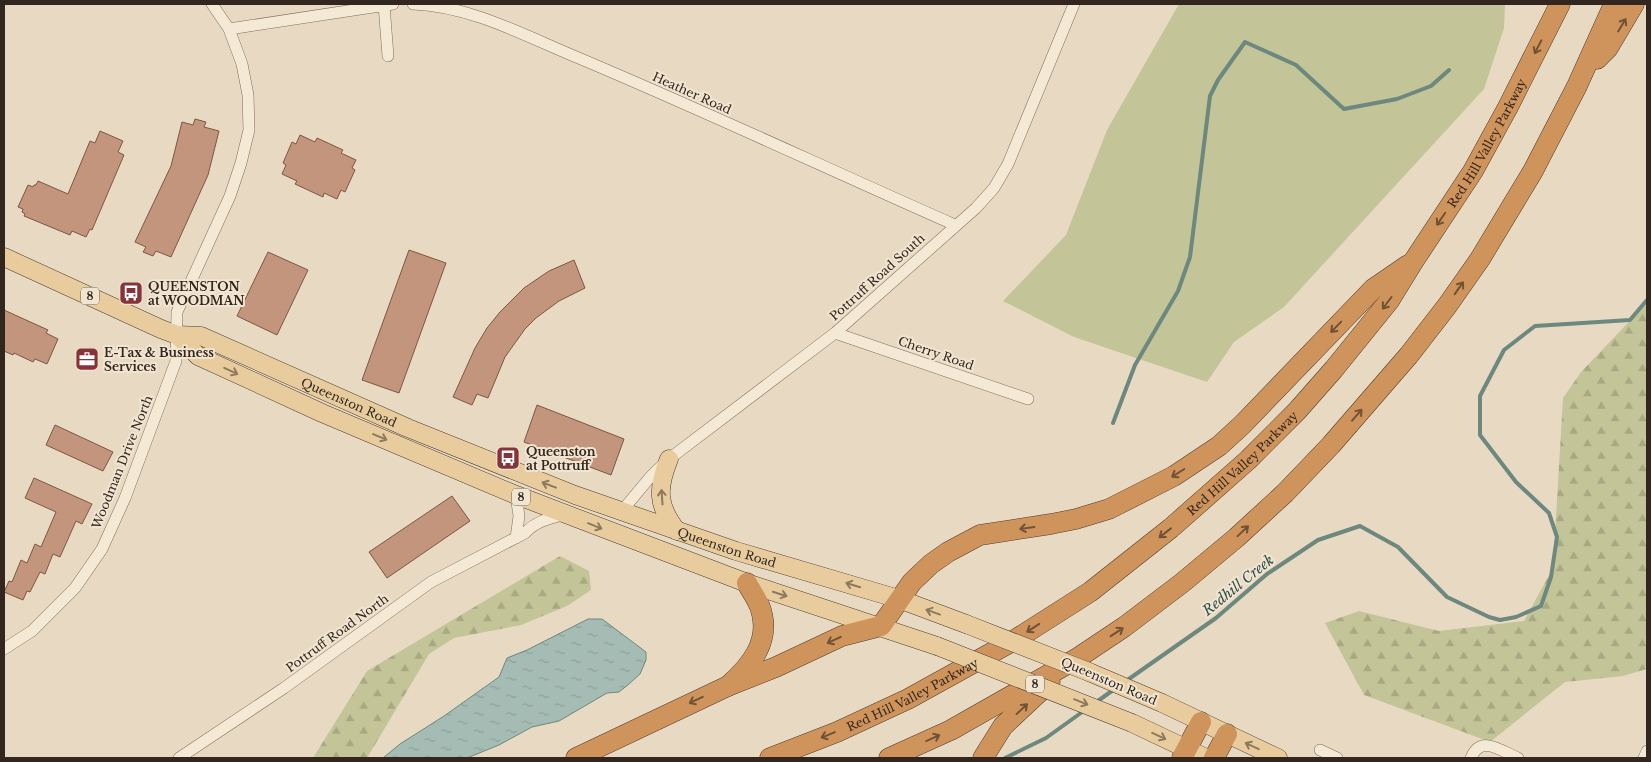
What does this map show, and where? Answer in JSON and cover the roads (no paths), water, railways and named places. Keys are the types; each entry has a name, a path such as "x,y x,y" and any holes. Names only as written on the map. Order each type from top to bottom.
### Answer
{"highway":[{"name":"Red Hill Valley Parkway","path":"770,758 837,732 908,699 1013,641 1090,592 1171,528 1248,460 1297,411 1389,301 1473,171 1560,4"},
{"path":"889,758 951,730 1076,659 1124,627 1182,583 1236,538 1285,493 1331,445 1409,355 1480,259 1533,171 1584,70 1614,4"},
{"path":"1584,70 1608,48 1634,4"},
{"path":"576,758 728,686 776,667 842,636 880,626 912,582 931,564 948,552 980,535 1076,519 1109,508 1174,476 1219,446 1249,418 1373,288 1413,262"},
{"path":"728,686 754,659 760,649 763,635 763,619 760,607 747,583"},
{"path":"987,752 1003,726 1076,659"},
{"path":"1184,753 1201,722"},
{"path":"1214,758 1227,734"}],"main road":[{"name":"Queenston Road","path":"4,257 177,335 198,356 322,413 516,495 747,583 937,646 1132,723 1184,753 1206,758"},
{"name":"Queenston Road","path":"177,335 201,336 408,428 621,512 736,551 899,599 966,624 1162,703 1278,758"},
{"path":"669,459 662,480 662,500 667,519 677,531"}],"street":[{"name":"Woodman Drive North","path":"4,650 32,631 75,588 102,549 125,498 176,361 177,312 230,196 241,163 249,130 248,95 242,64 229,29 212,4"},
{"path":"229,29 388,4 388,56"},
{"name":"Heather Road","path":"413,4 433,5 475,15 612,72 955,225"},
{"name":"Pottruff Road South","path":"621,512 652,475 669,459 836,333 976,208 994,188 1008,164 1070,5"},
{"name":"Cherry Road","path":"836,333 1028,399"},
{"path":"516,495 519,516 516,538"},
{"name":"Pottruff Road North","path":"179,758 284,688 432,582 525,533 532,526 543,520 566,514"},
{"path":"1471,758 1479,746 1486,745 1518,758"},
{"path":"1320,750 1337,758"},
{"path":"1644,758 1647,751"}],"water":[{"path":"588,619 602,619 646,652 646,660 640,674 619,692 607,693 559,721 532,727 499,745 467,758 383,758 400,744 499,677 507,658"}],"waterway":[{"path":"1113,423 1135,365 1178,291 1190,257 1210,96 1218,80 1245,42 1296,65 1344,109 1397,99 1431,86 1449,70"},
{"name":"Redhill Creek","path":"1126,681 1216,618 1267,574 1318,540 1360,526 1398,547 1447,597 1489,617 1500,620 1516,617 1541,606 1551,577 1557,537 1549,513 1516,482 1480,435 1480,396 1504,350 1535,326 1630,320 1647,300"},
{"name":"Redhill Creek","path":"1095,703 1116,688"},
{"name":"Redhill Creek","path":"1005,758 1046,738 1085,710"}],"place":[{"name":"QUEENSTON at WOODMAN","path":"131,293"},
{"name":"E-Tax & Business Services","path":"87,359"},
{"name":"Queenston at Pottruff","path":"508,458"}]}
